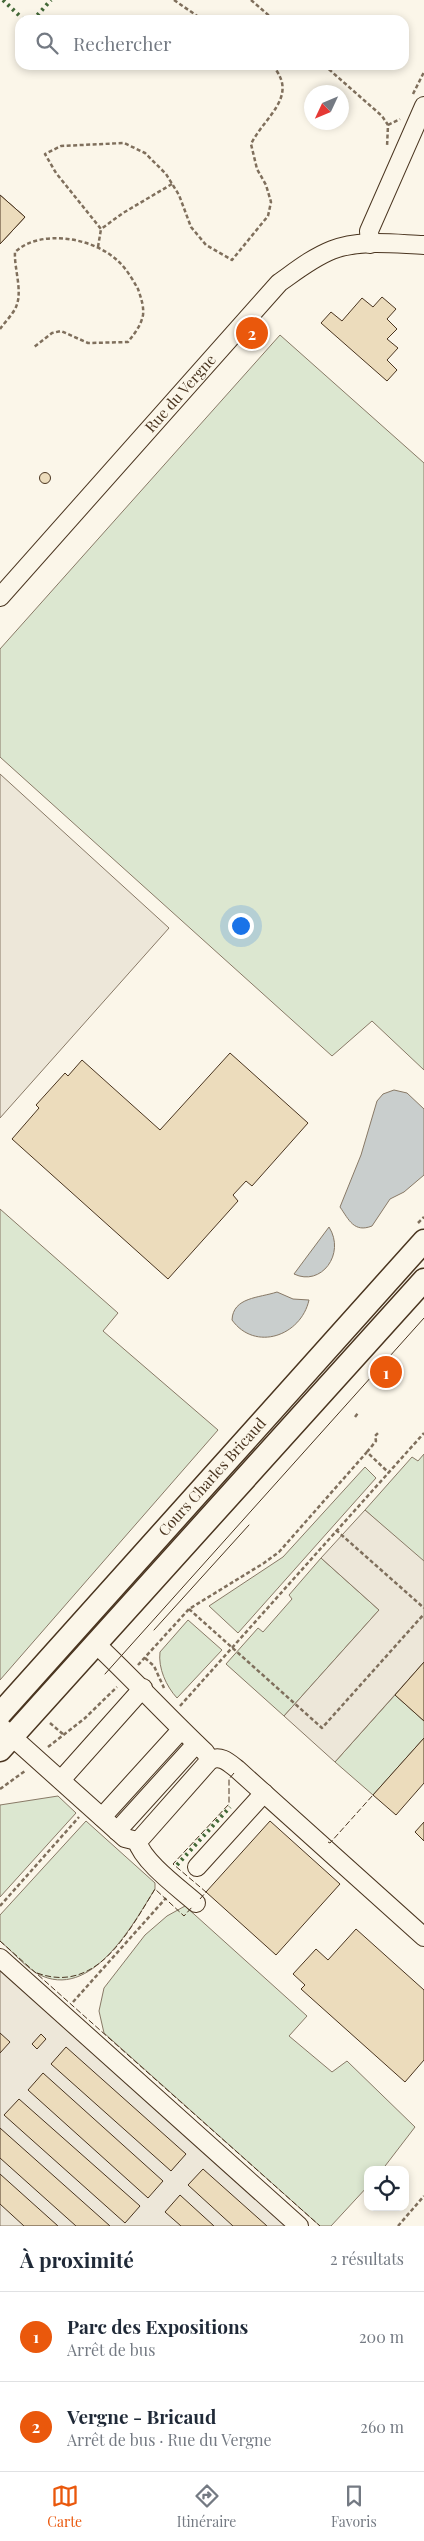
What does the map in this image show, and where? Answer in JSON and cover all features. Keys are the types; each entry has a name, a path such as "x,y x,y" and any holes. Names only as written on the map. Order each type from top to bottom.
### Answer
{"main road":[{"name":"Cours Charles Bricaud","path":"0,1714 424,1241"},
{"name":"Cours Charles Bricaud","path":"4,1738 97,1645 424,1280"}],"street":[{"path":"370,244 369,231 424,106"},
{"name":"Rue du Vergne","path":"0,597 280,283 310,260 332,250 370,244 424,245"},
{"path":"97,1645 143,1688 159,1709 210,1760"},
{"path":"61,1780 143,1688"},
{"path":"102,1818 181,1730"},
{"path":"4,1738 37,1759 125,1838 136,1840"},
{"path":"117,1831 196,1744"},
{"path":"136,1840 210,1760 216,1757 225,1759 424,1937"},
{"path":"197,1867 264,1793"},
{"path":"136,1840 138,1847 149,1860 196,1903"},
{"path":"0,1958 299,2226"}],"path":[{"path":"174,0 196,15"},
{"path":"252,0 268,15"},
{"path":"102,229 56,173 45,154 61,146 124,144 145,153 180,195 191,227 206,246 232,260 268,216 271,202 266,185 257,169 251,144 257,132 278,106 284,91 280,74 276,70"},
{"path":"330,70 382,116 388,124 387,149"},
{"path":"98,247 102,229 123,213 172,184"},
{"path":"0,329 16,308 18,301 15,252 22,246 40,238 68,240 98,247 118,261 134,282 143,300 143,315 138,329 128,342 88,344 61,331 52,333 34,347"},
{"path":"355,1417 358,1413"},
{"path":"0,1789 27,1769 43,1751 84,1719 129,1675 189,1609 279,1552 376,1441 375,1436 379,1432"},
{"path":"174,1702 179,1707 424,1433"},
{"path":"366,1452 389,1473"},
{"path":"336,1530 424,1608"},
{"path":"189,1609 322,1728 424,1614"},
{"path":"145,1658 154,1666 165,1689"},
{"path":"0,1906 89,1806"},
{"path":"63,2015 176,1886"},
{"path":"398,2226 424,2196"}],"green space":[{"path":"280,335 424,463 424,1070 372,1021 332,1056 0,757 0,649"},
{"path":"0,1209 118,1313 103,1331 218,1430 0,1680"},
{"path":"424,1454 423,1562 365,1510 412,1457 418,1461"},
{"path":"365,1467 376,1478 238,1633 209,1606 283,1557"},
{"path":"321,1558 379,1610 284,1716 226,1664 258,1628 263,1632 292,1599 289,1595"},
{"path":"188,1620 222,1650 177,1698 169,1688 164,1676 160,1664 160,1652"},
{"path":"395,1695 424,1721 424,1738 373,1795 335,1762"},
{"path":"58,1796 76,1813 0,1897 0,1805"},
{"path":"86,1821 155,1883 155,1889 122,1939 93,1969 76,1977 57,1980 33,1971 0,1941 0,1915"},
{"path":"185,1906 307,2016 289,2036 332,2072 347,2061 415,2127 385,2166 364,2166 364,2190 331,2226 320,2226 104,2033 99,2011 104,1988 145,1935 167,1916"}],"shaded area":[{"path":"0,774 169,928 0,1118"},
{"path":"394,1090 407,1093 424,1109 424,1175 404,1192 390,1199 372,1226 361,1228 349,1221 340,1207 361,1155 377,1101 383,1094"},
{"path":"329,1227 333,1237 334,1248 333,1257 328,1266 313,1276 304,1277 294,1274"},
{"path":"277,1292 293,1299 309,1300 304,1313 297,1323 287,1331 264,1337 253,1335 242,1330 232,1320 233,1312 242,1303 255,1297"},
{"path":"365,1510 424,1561 424,1662 335,1762 284,1716 379,1610 321,1558"},
{"path":"0,1969 287,2226 0,2226"}],"building":[{"path":"0,195 25,217 0,244"},
{"path":"0,195 25,217 0,244"},
{"path":"382,297 396,309 387,319 397,329 387,339 398,348 387,360 397,370 387,381 321,323 331,312 342,321 362,298 373,307"},
{"path":"45,472 51,478 45,484 39,478"},
{"path":"230,1053 308,1123 252,1186 246,1181 233,1195 238,1201 168,1279 12,1139 39,1108 36,1105 65,1073 68,1076 82,1060 160,1130"},
{"path":"424,1662 424,1721 395,1695"},
{"path":"424,1738 424,1783 396,1815 373,1795"},
{"path":"270,1821 340,1884 276,1955 206,1892"},
{"path":"424,1822 424,1841 415,1832"},
{"path":"356,1929 424,1990 424,2060 405,2082 301,1989 305,1985 293,1974 316,1949 328,1960"},
{"path":"0,2033 10,2042 0,2053"},
{"path":"41,2034 46,2039 37,2049 32,2044"},
{"path":"66,2047 186,2154 171,2171 51,2064"},
{"path":"43,2073 163,2181 148,2198 28,2090"},
{"path":"19,2099 140,2206 125,2223 4,2115"},
{"path":"0,2128 110,2226 76,2226 0,2158"},
{"path":"203,2169 267,2226 233,2226 188,2185"},
{"path":"0,2174 58,2226 24,2226 0,2204"},
{"path":"180,2195 214,2226 181,2226 165,2212"}],"tram line":[{"path":"105,1674 424,1318"},
{"path":"154,1630 249,1525"}],"hedge":[{"path":"3,0 19,15"},
{"path":"38,15 51,0"},
{"path":"177,1865 230,1807"}],"fence":[{"path":"200,1899 206,1892 173,1864 229,1804 229,1779 234,1773"},
{"path":"328,1842 330,1843 373,1795"},
{"path":"37,1973 58,1977 77,1975 94,1967 109,1955 122,1940 155,1889 184,1916 193,1906"},
{"path":"0,1941 320,2226"}],"place":[{"name":"Vergne - Bricaud","path":"252,333"},
{"name":"Parc des Expositions","path":"386,1372"}]}
